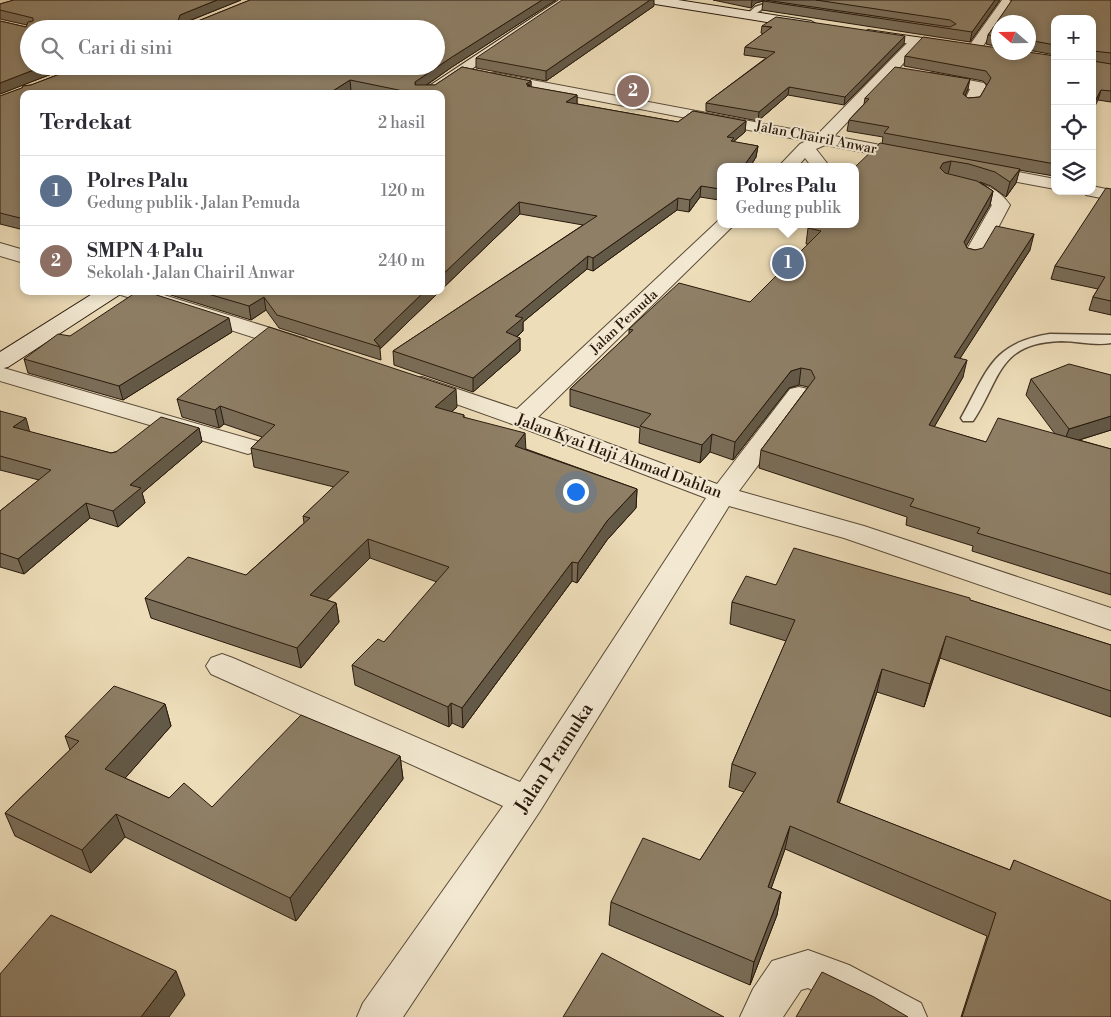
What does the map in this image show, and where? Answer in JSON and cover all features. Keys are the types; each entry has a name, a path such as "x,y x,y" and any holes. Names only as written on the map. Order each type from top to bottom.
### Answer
{"street":[{"path":"430,90 567,0"},
{"path":"655,0 826,27"},
{"path":"974,50 1006,3"},
{"path":"854,32 991,52"},
{"path":"795,163 816,153 917,41"},
{"path":"891,70 978,85 979,87 971,104"},
{"name":"Jalan Chairil Anwar","path":"459,71 816,153 928,160"},
{"path":"816,153 839,161"},
{"path":"967,167 1051,183"},
{"path":"939,180 984,190 996,198 1001,205 972,258"},
{"path":"1096,192 1111,195"},
{"name":"Jalan Pemuda","path":"521,419 722,228"},
{"path":"0,249 20,256"},
{"path":"0,362 106,295"},
{"path":"141,295 320,350"},
{"path":"0,374 248,446"},
{"name":"Jalan Kyai Haji Ahmad Dahlan","path":"401,377 521,419 722,495 854,532 1111,620"},
{"name":"Jalan Pramuka","path":"378,1017 527,801 722,495 799,394"},
{"path":"222,666 527,801"},
{"path":"761,1017 787,975 808,969 834,979 906,1017"}],"lane":[{"path":"750,15 759,6 763,5 791,9"},
{"path":"968,418 999,361 1023,342 1051,338 1111,339"}],"building":[{"path":"14,0 217,0 180,15 178,20 33,20 33,18 0,10 0,4"},
{"path":"250,0 542,0 445,62 445,20 200,20"},
{"path":"562,0 650,0 546,71 476,58"},
{"path":"816,0 995,0 972,32 763,1 950,27 956,24 950,20"},
{"path":"1012,0 1111,0 1111,53 1096,51 1096,15 1051,15 1051,44 1036,41 1036,15 1002,15"},
{"path":"776,17 905,36 845,97 789,87 759,112 706,103 775,52 745,47 772,27 762,26"},
{"path":"0,21 20,26 21,75 0,83"},
{"path":"923,37 991,47 991,60 1036,60 1036,53 1051,55 1051,163 884,133 889,127 849,120 869,99 865,98 895,67 970,79 963,94 968,98 980,97 991,78 986,71 905,56"},
{"path":"1096,62 1111,64 1111,91 1101,90 1096,99"},
{"path":"462,67 531,81 526,84 530,85 527,86 577,95 566,102 678,122 693,111 746,121 727,137 734,138 731,141 758,146 746,163 717,163 717,189 701,186 690,200 678,198 593,258 588,256 515,316 523,318 506,332 520,338 473,378 393,351 597,216 519,202 445,272 445,90 399,90 350,80 334,90 20,90 20,218 0,213 0,96 23,86 57,75 425,75 415,82 415,85 435,85"},
{"path":"880,143 1020,169 1010,182 995,172 969,164 951,161 943,163 940,168 945,173 977,181 993,191 964,242 967,248 975,250 983,248 996,226 1034,234 954,357 967,360 929,425 986,442 998,418 1111,449 1111,574 977,533 980,528 910,506 914,499 761,450 815,378 811,370 801,368 791,371 735,442 712,434 702,445 640,426 651,414 570,389 633,330 629,329 679,283 750,302 821,231 808,228 859,228 859,163"},
{"path":"1106,188 1111,189 1111,301 1093,297 1105,277 1055,266"},
{"path":"132,295 157,295 229,318 119,386 24,359 58,334 70,336"},
{"path":"212,295 421,295 374,340 380,347 277,315 264,297 249,306"},
{"path":"269,327 456,389 435,407 464,415 463,417 525,433 515,446 637,489 607,521 578,563 572,562 462,708 451,703 448,707 352,665 378,639 384,642 449,567 368,539 310,595 336,603 297,648 145,598 188,557 246,575 310,518 303,516 349,472 251,448 275,425 220,406 215,410 177,399"},
{"path":"1069,364 1111,375 1111,416 1069,429 1031,379"},
{"path":"0,411 26,418 13,427 111,453 116,452 161,417 199,428 130,485 141,488 113,511 86,503 18,559 0,553 0,511 51,470 0,456"},
{"path":"794,548 970,598 970,600 1111,645 1111,691 946,636 930,684 882,669 837,802 1010,870 1014,860 1111,901 1111,1017 962,1017 996,913 790,826 768,887 781,892 754,962 611,902 643,838 700,860 756,773 732,764 795,620 732,602 746,576 776,585"},
{"path":"114,686 165,704 105,769 169,798 184,783 212,807 301,715 400,756 290,898 116,814 82,850 5,813 79,741 65,736"},
{"path":"51,915 176,971 141,1017 0,1017 0,974"},
{"path":"602,953 724,1017 563,1017"},
{"path":"822,972 874,997 908,1017 796,1017"}],"place":[{"name":"SMPN 4 Palu","path":"633,91"},
{"name":"Polres Palu","path":"788,263"}]}
